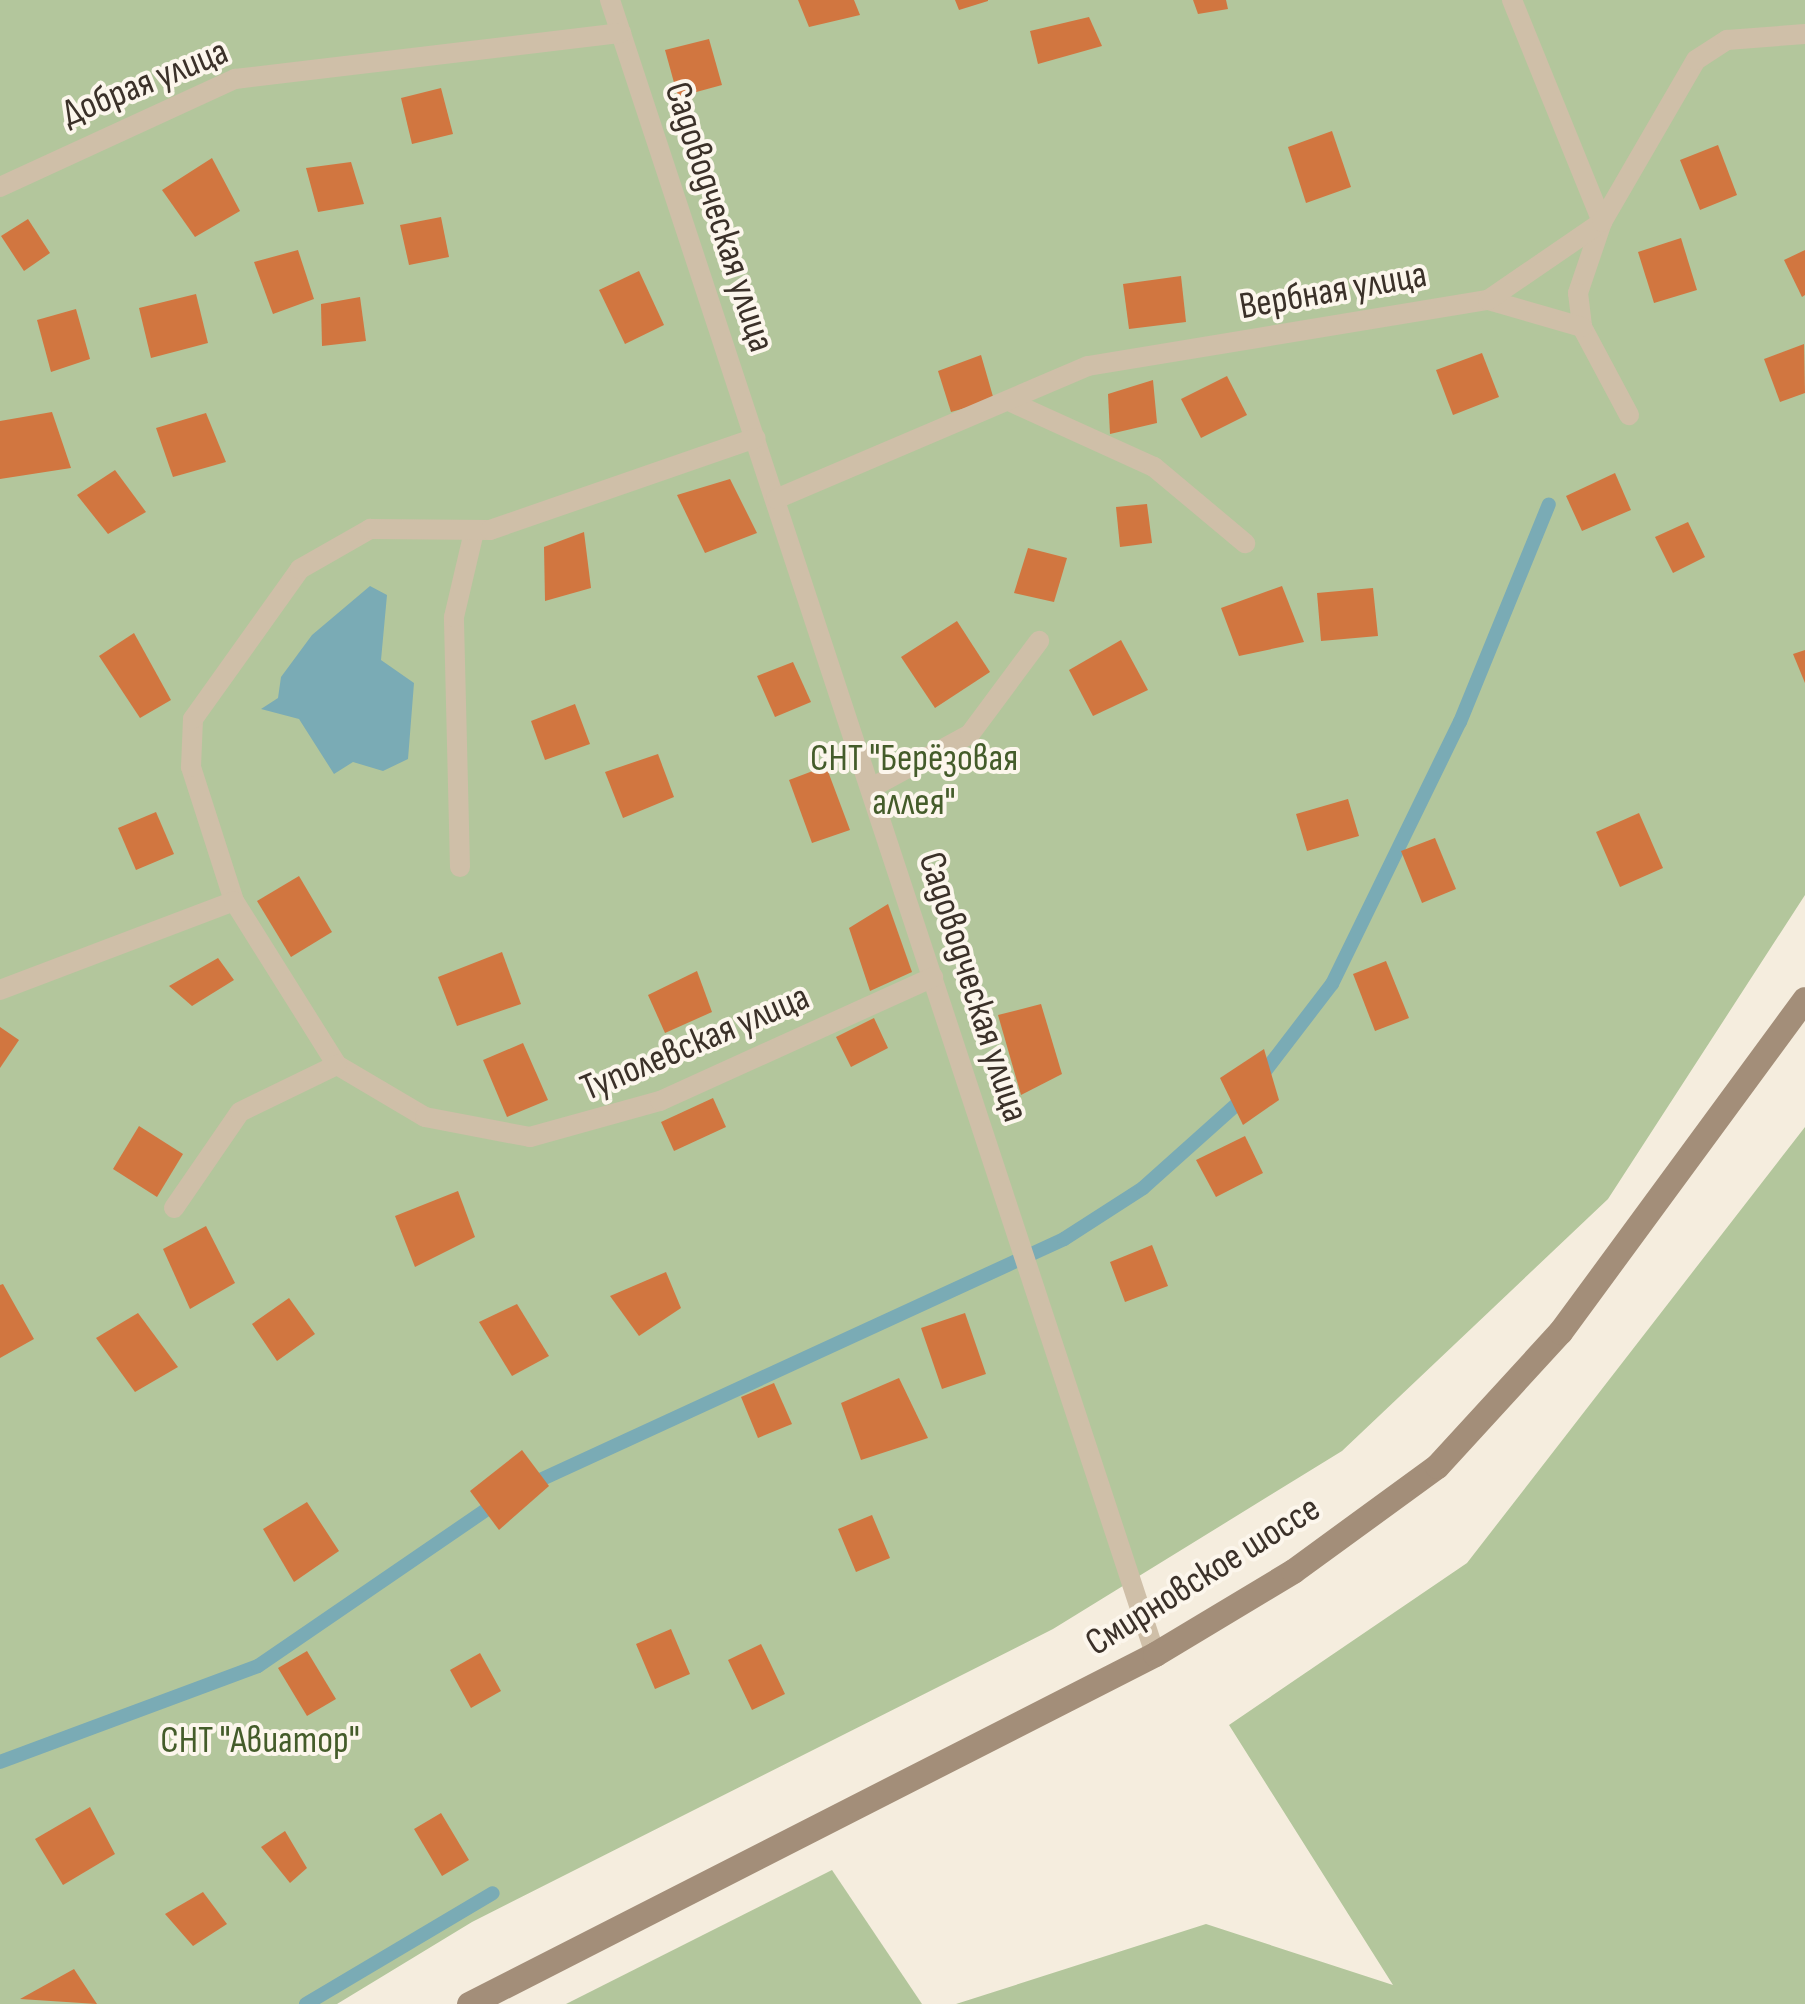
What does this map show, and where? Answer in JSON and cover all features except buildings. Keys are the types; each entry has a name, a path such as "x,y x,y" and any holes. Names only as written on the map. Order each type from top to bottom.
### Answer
{"main road":[{"name":"Смирновское шоссе","path":"469,2004 1155,1654 1293,1571 1437,1466 1560,1332 1805,999"}],"lane":[{"name":"Садоводческая улица","path":"610,0 1155,1654"},
{"path":"1512,0 1602,222 1578,293 1582,327 1628,415"},
{"name":"Добрая улица","path":"0,187 235,79 621,33"},
{"name":"Вербная улица","path":"776,499 1013,402 1088,366 1488,300 1602,222 1696,60 1728,40 1805,34"},
{"path":"1488,300 1582,327"},
{"path":"1013,402 1154,467 1245,543"},
{"path":"0,990 234,901 191,767 193,719 300,570 370,529 474,532 756,438"},
{"path":"460,867 454,618 474,532"},
{"path":"871,788 970,734 1039,641"},
{"name":"Туполевская улица","path":"234,901 337,1065 425,1118 475,1133 580,1130 933,977"},
{"path":"174,1208 240,1112 337,1065"}],"green space":[{"name":"СНТ \"Берёзовая аллея\"","path":"0,0 1805,0 1805,895 1608,1199 1342,1451 1053,1629 472,1922 337,2004 0,2004"},
{"path":"1805,1127 1805,2004 956,2004 1206,1924 1393,1985 1229,1725 1467,1563"},
{"path":"832,1870 922,2004 566,2004"}],"water":[{"path":"370,586 387,595 381,660 414,683 408,759 383,771 353,762 334,774 299,719 261,709 278,698 281,677 312,635"}],"waterway":[{"path":"1259,1079 1332,984 1460,722 1549,504"},
{"path":"527,1486 1064,1239 1143,1188 1246,1096"},
{"path":"0,1762 258,1666 499,1501"},
{"path":"306,2004 493,1893"}],"park label":[{"name":"СНТ \"Авиатор\"","path":"260,1741"}]}
